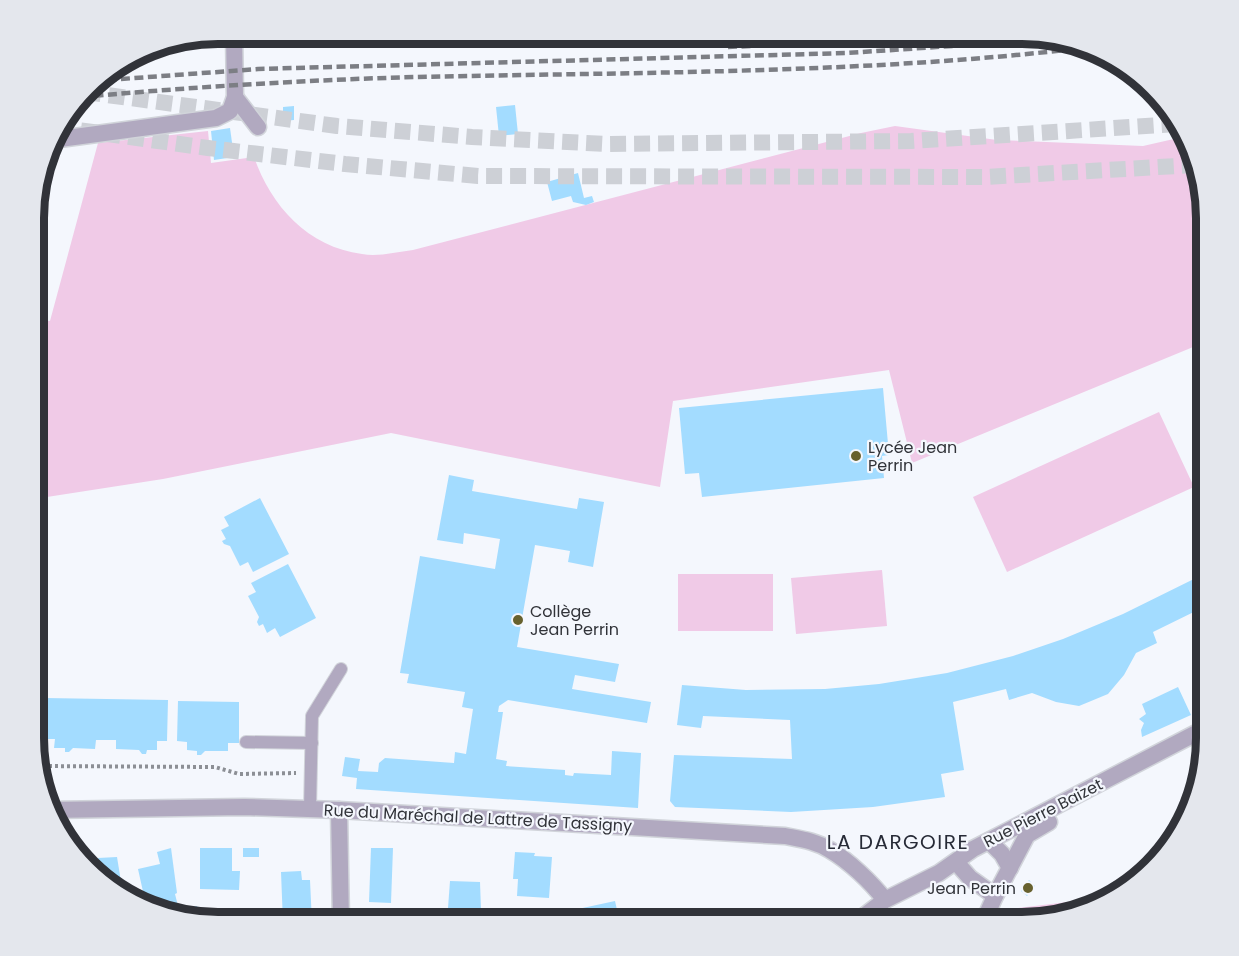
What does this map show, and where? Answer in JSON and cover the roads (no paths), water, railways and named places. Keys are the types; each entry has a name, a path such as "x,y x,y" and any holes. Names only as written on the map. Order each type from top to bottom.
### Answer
{"street":[{"path":"63,139 216,118 230,111 235,98 234,44"},
{"path":"235,98 258,127"},
{"name":"Rue Pierre Baizet","path":"869,912 885,900 939,873 973,849 1195,734"},
{"path":"988,912 1027,835 1061,816 1072,799"},
{"name":"Rue du Maréchal de Lattre de Tassigny","path":"59,810 244,807 339,810 785,836 811,842 830,850 874,886 885,900"},
{"path":"339,810 341,912"},
{"path":"989,841 1002,854 1010,868"},
{"path":"956,862 970,878 995,896"}],"lane":[{"path":"310,809 312,716 341,669"},
{"path":"246,742 312,743"}],"tunnel":[{"path":"96,94 337,126 472,137 605,144 911,141 1169,125"},
{"path":"68,129 345,164 478,176 986,177 1188,165"}],"railway":[{"path":"728,47 799,44"},
{"path":"112,80 258,69 847,53 982,44"},
{"path":"94,96 248,84 374,78 839,67 1007,56 1068,49"}],"place":[{"name":"Lycée Jean Perrin","path":"856,456"},
{"name":"Collège Jean Perrin","path":"518,620"},
{"name":"Jean Perrin","path":"1028,888"}],"district":[{"name":"LA DARGOIRE","path":"898,842"}]}
